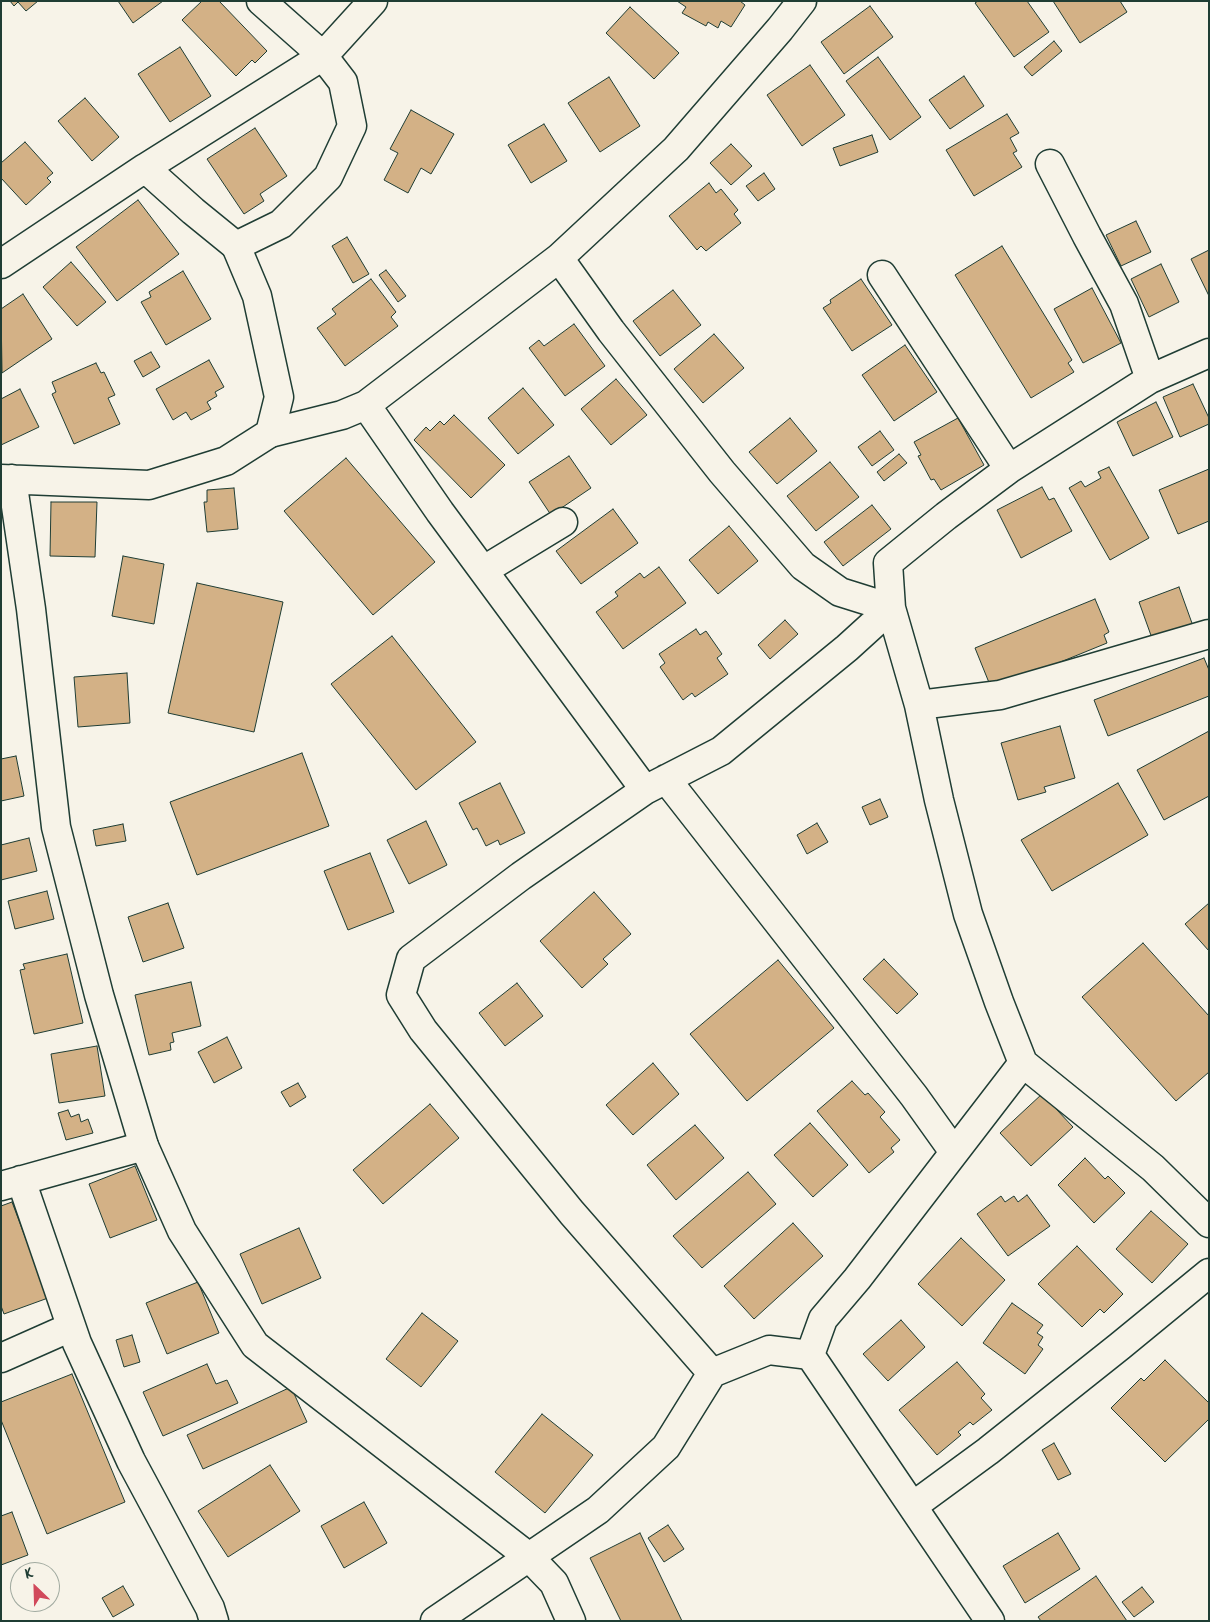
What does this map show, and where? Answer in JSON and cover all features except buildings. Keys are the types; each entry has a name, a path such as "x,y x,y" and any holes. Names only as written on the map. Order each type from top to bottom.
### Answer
{"street":[{"path":"236,246 281,224 328,177 352,126 343,82 323,56 261,1"},
{"path":"1,264 145,168 323,56 373,1"},
{"path":"570,1621 554,1583 529,1557 255,1346 182,1231 144,1146 99,995 56,827 31,609 7,479 149,485 226,461 270,433 342,415 366,404 559,258 676,149 802,1"},
{"path":"1050,164 1124,304 1150,379"},
{"path":"145,168 236,246 257,296 279,397 270,433"},
{"path":"559,258 611,331 722,472 803,566 840,592 891,608"},
{"path":"882,274 1009,469"},
{"path":"1209,353 1150,379 1009,469 946,516 888,563 891,608 918,705 939,800 968,914 998,1002 1023,1063 1153,1168 1209,1223"},
{"path":"366,404 440,512 484,570 655,785 914,1096 954,1152"},
{"path":"484,570 563,522"},
{"path":"712,1373 565,1205 422,1030 401,995 411,959 521,876 655,785 721,751 847,648 891,608"},
{"path":"918,705 1000,695 1209,634"},
{"path":"810,1355 823,1319 857,1279 1023,1063"},
{"path":"144,1146 11,1183 77,1343 131,1462 210,1608 214,1621"},
{"path":"913,1506 988,1451 1209,1273"},
{"path":"1,1358 71,1327"},
{"path":"435,1621 598,1510 666,1447 712,1373 769,1350 810,1355 990,1621"}]}
